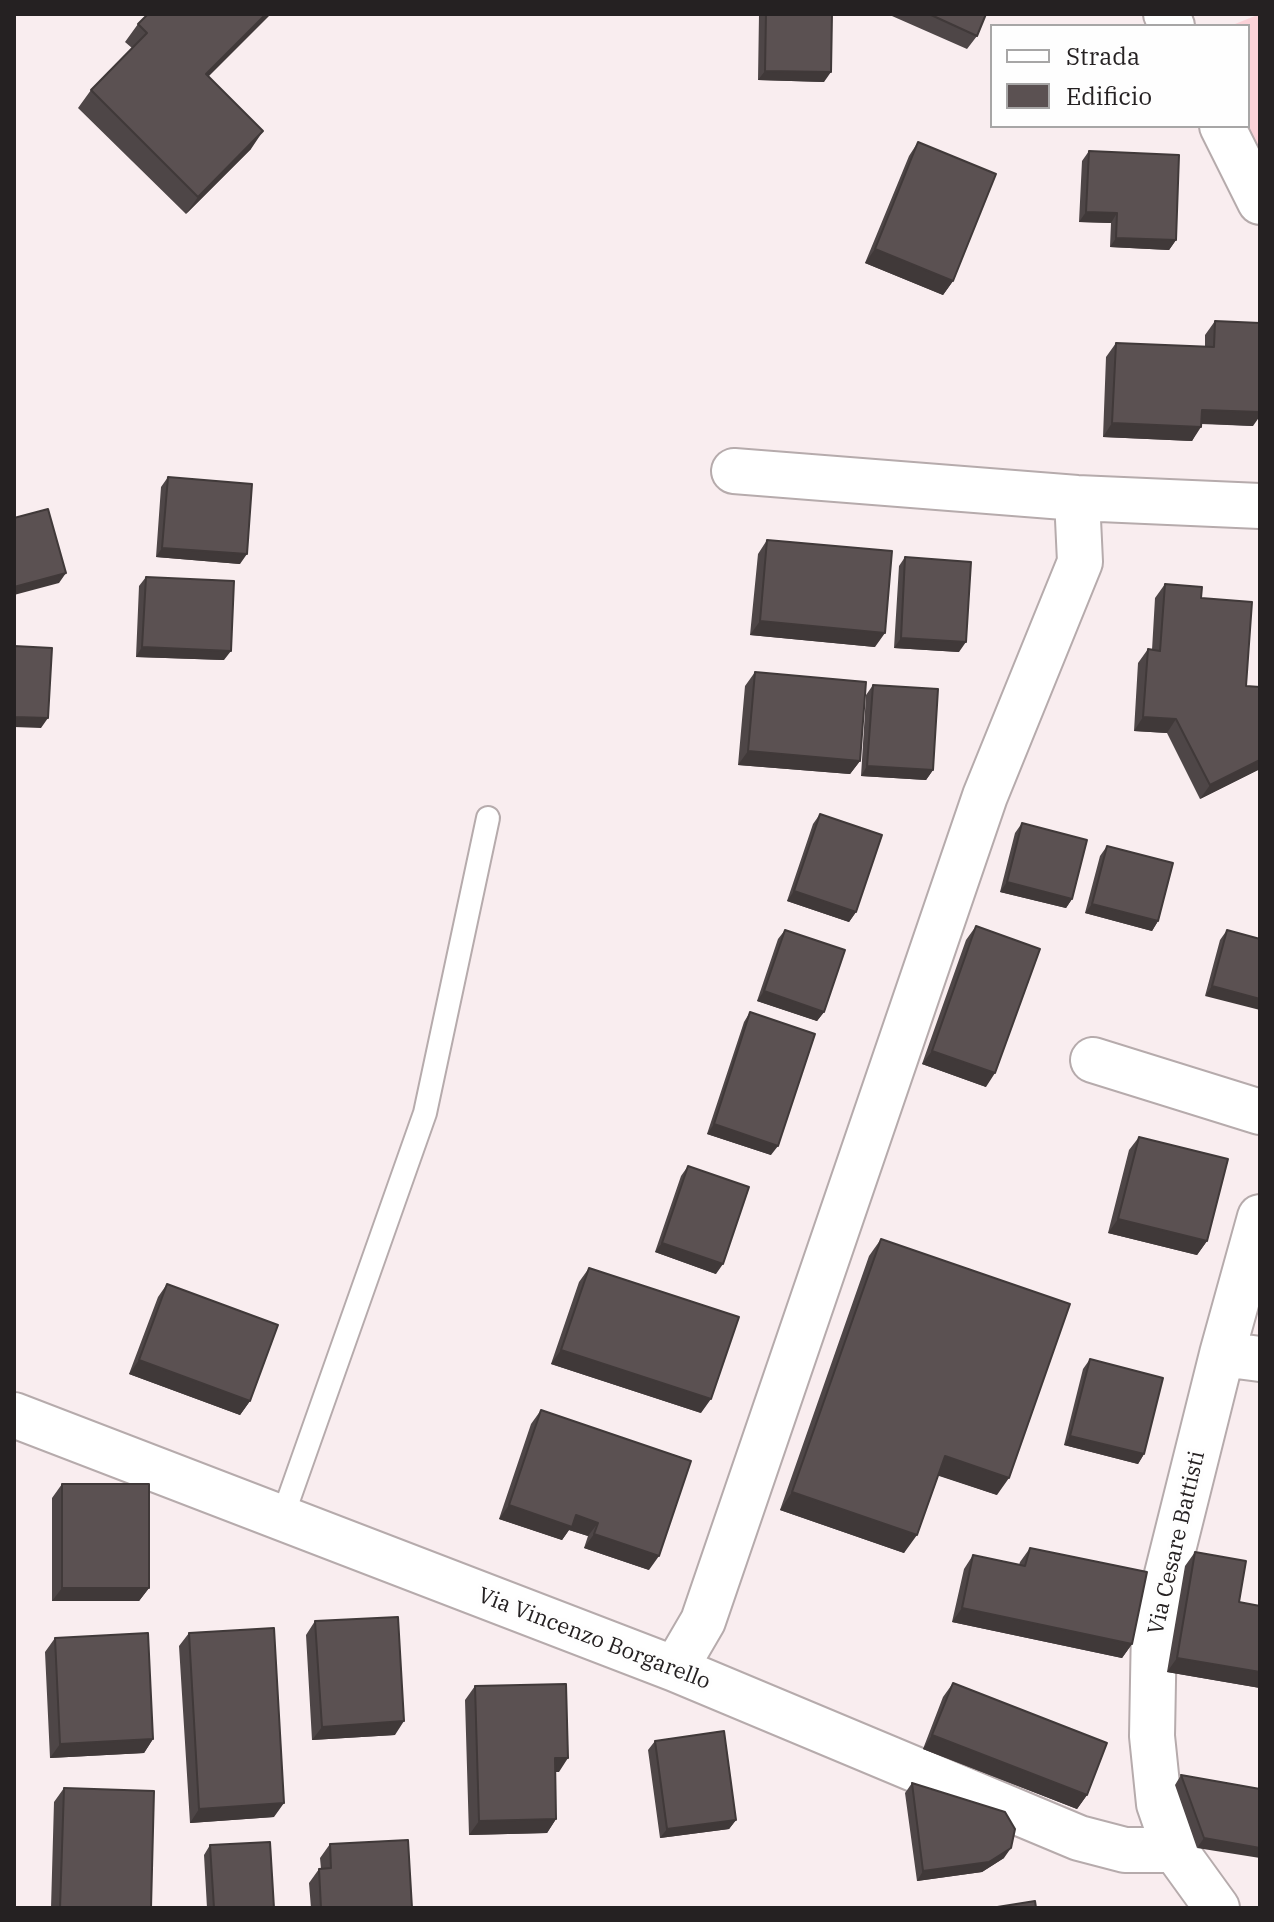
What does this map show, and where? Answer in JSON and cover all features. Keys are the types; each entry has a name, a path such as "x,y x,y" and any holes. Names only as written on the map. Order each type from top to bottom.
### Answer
{"street":[{"path":"1223,128 1260,202"},
{"path":"734,471 1077,498 1260,506"},
{"path":"675,1669 703,1621 985,796 1080,562 1077,498"},
{"path":"1093,1060 1260,1112"},
{"name":"Via Cesare Battisti","path":"1217,1908 1175,1850 1159,1804 1152,1736 1154,1626 1241,1357 1260,1217"},
{"name":"Via Vincenzo Borgarello","path":"14,1415 675,1669 1079,1838 1125,1850 1175,1850"}],"lane":[{"path":"282,1518 425,1113 488,818"}],"shaded area":[{"path":"1260,14 1260,158 1243,128 1250,128 1250,24 1235,24"}],"building":[{"path":"148,14 266,14 206,74 263,131 198,197 91,90 147,33 138,24"},
{"path":"766,14 832,14 831,72 765,71"},
{"path":"929,14 986,14 977,36"},
{"path":"918,142 996,174 953,281 875,249"},
{"path":"1089,151 1179,155 1176,240 1116,238 1117,213 1086,212"},
{"path":"1215,321 1260,323 1260,412 1202,410 1201,427 1112,423 1116,343 1214,347"},
{"path":"168,477 252,484 247,554 162,548"},
{"path":"48,509 66,573 14,587 14,518"},
{"path":"767,540 892,551 885,633 760,621"},
{"path":"905,557 971,562 966,642 901,638"},
{"path":"146,577 234,581 231,651 142,647"},
{"path":"1165,584 1202,587 1201,598 1252,602 1246,686 1260,687 1260,760 1210,785 1176,719 1143,717 1148,649 1160,651"},
{"path":"14,646 52,648 48,718 14,717"},
{"path":"755,672 866,682 860,761 748,751"},
{"path":"873,685 938,689 933,770 867,766"},
{"path":"820,814 882,835 856,912 794,891"},
{"path":"1022,823 1087,840 1072,899 1007,882"},
{"path":"1107,846 1173,863 1158,921 1092,904"},
{"path":"976,926 1040,949 995,1073 932,1051"},
{"path":"785,930 845,950 824,1012 764,991"},
{"path":"1227,930 1260,939 1260,999 1212,986"},
{"path":"750,1012 815,1034 778,1146 714,1124"},
{"path":"1139,1137 1228,1159 1207,1241 1118,1219"},
{"path":"688,1166 749,1187 723,1264 662,1243"},
{"path":"881,1239 1070,1304 1009,1478 945,1456 917,1535 792,1492"},
{"path":"589,1268 739,1317 711,1399 561,1350"},
{"path":"167,1284 278,1325 250,1401 139,1360"},
{"path":"1090,1359 1163,1378 1144,1454 1070,1436"},
{"path":"541,1410 691,1461 659,1556 594,1534 598,1523 576,1515 572,1527 509,1505"},
{"path":"62,1484 149,1484 149,1588 62,1588"},
{"path":"1030,1548 1147,1572 1132,1644 962,1608 973,1555 1025,1566"},
{"path":"1195,1552 1246,1561 1239,1602 1260,1606 1260,1672 1177,1658"},
{"path":"398,1617 404,1721 322,1727 315,1621"},
{"path":"274,1628 284,1803 199,1809 189,1633"},
{"path":"148,1633 153,1739 60,1744 55,1638"},
{"path":"953,1683 1107,1743 1087,1795 932,1735"},
{"path":"566,1684 568,1758 555,1758 556,1819 479,1821 475,1686"},
{"path":"724,1731 736,1820 667,1829 655,1741"},
{"path":"1181,1775 1260,1789 1260,1848 1204,1838"},
{"path":"912,1783 1005,1812 1015,1829 1011,1848 989,1862 923,1871"},
{"path":"64,1788 154,1791 151,1908 60,1908"},
{"path":"408,1840 412,1908 321,1908 319,1869 331,1868 330,1844"},
{"path":"270,1842 274,1908 214,1908 210,1845"},
{"path":"1035,1901 1036,1908 991,1908"}]}
